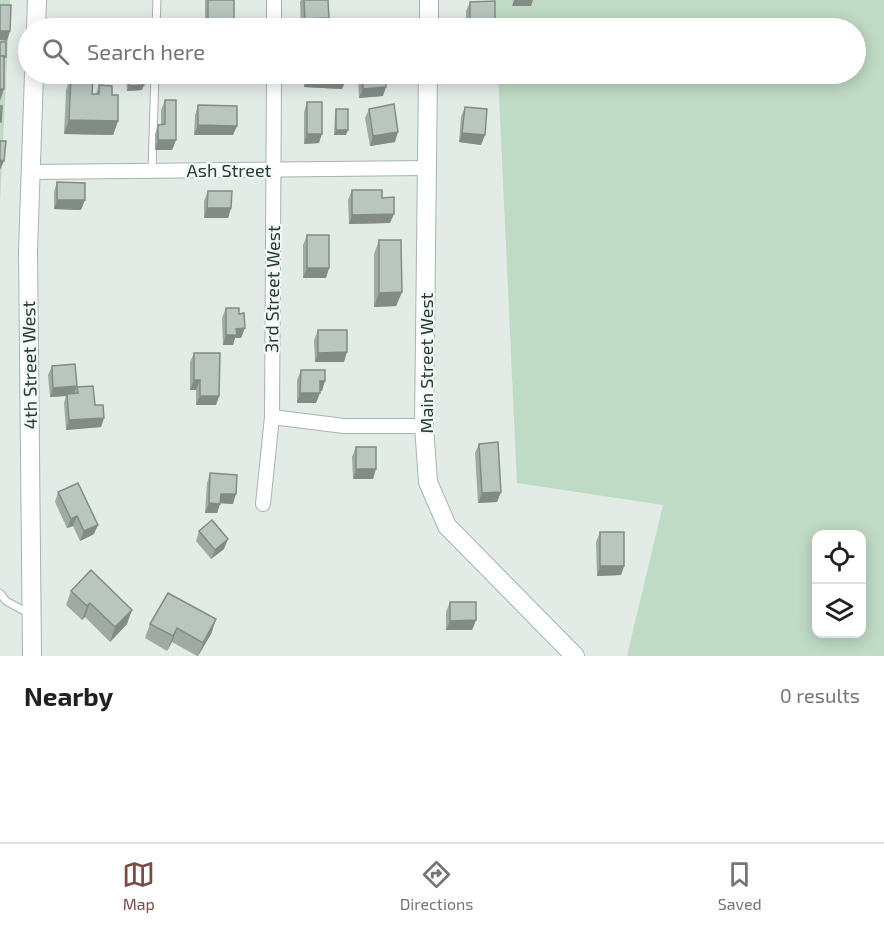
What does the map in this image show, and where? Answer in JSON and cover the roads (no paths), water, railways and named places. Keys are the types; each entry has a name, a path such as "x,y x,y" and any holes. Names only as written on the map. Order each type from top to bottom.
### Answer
{"street":[{"path":"36,18 37,0"},
{"path":"274,0 274,18"},
{"path":"429,0 429,18"},
{"name":"4th Street West","path":"32,656 30,172 34,84"},
{"name":"3rd Street West","path":"263,504 272,417 274,84"},
{"name":"Main Street West","path":"428,84 424,426 428,482 447,526 575,656"},
{"name":"Ash Street","path":"30,172 428,168"},
{"path":"272,417 344,426 424,426"}],"lane":[{"path":"156,18 157,0"},
{"path":"152,170 155,84"},
{"path":"0,593 6,602 32,615"}]}
